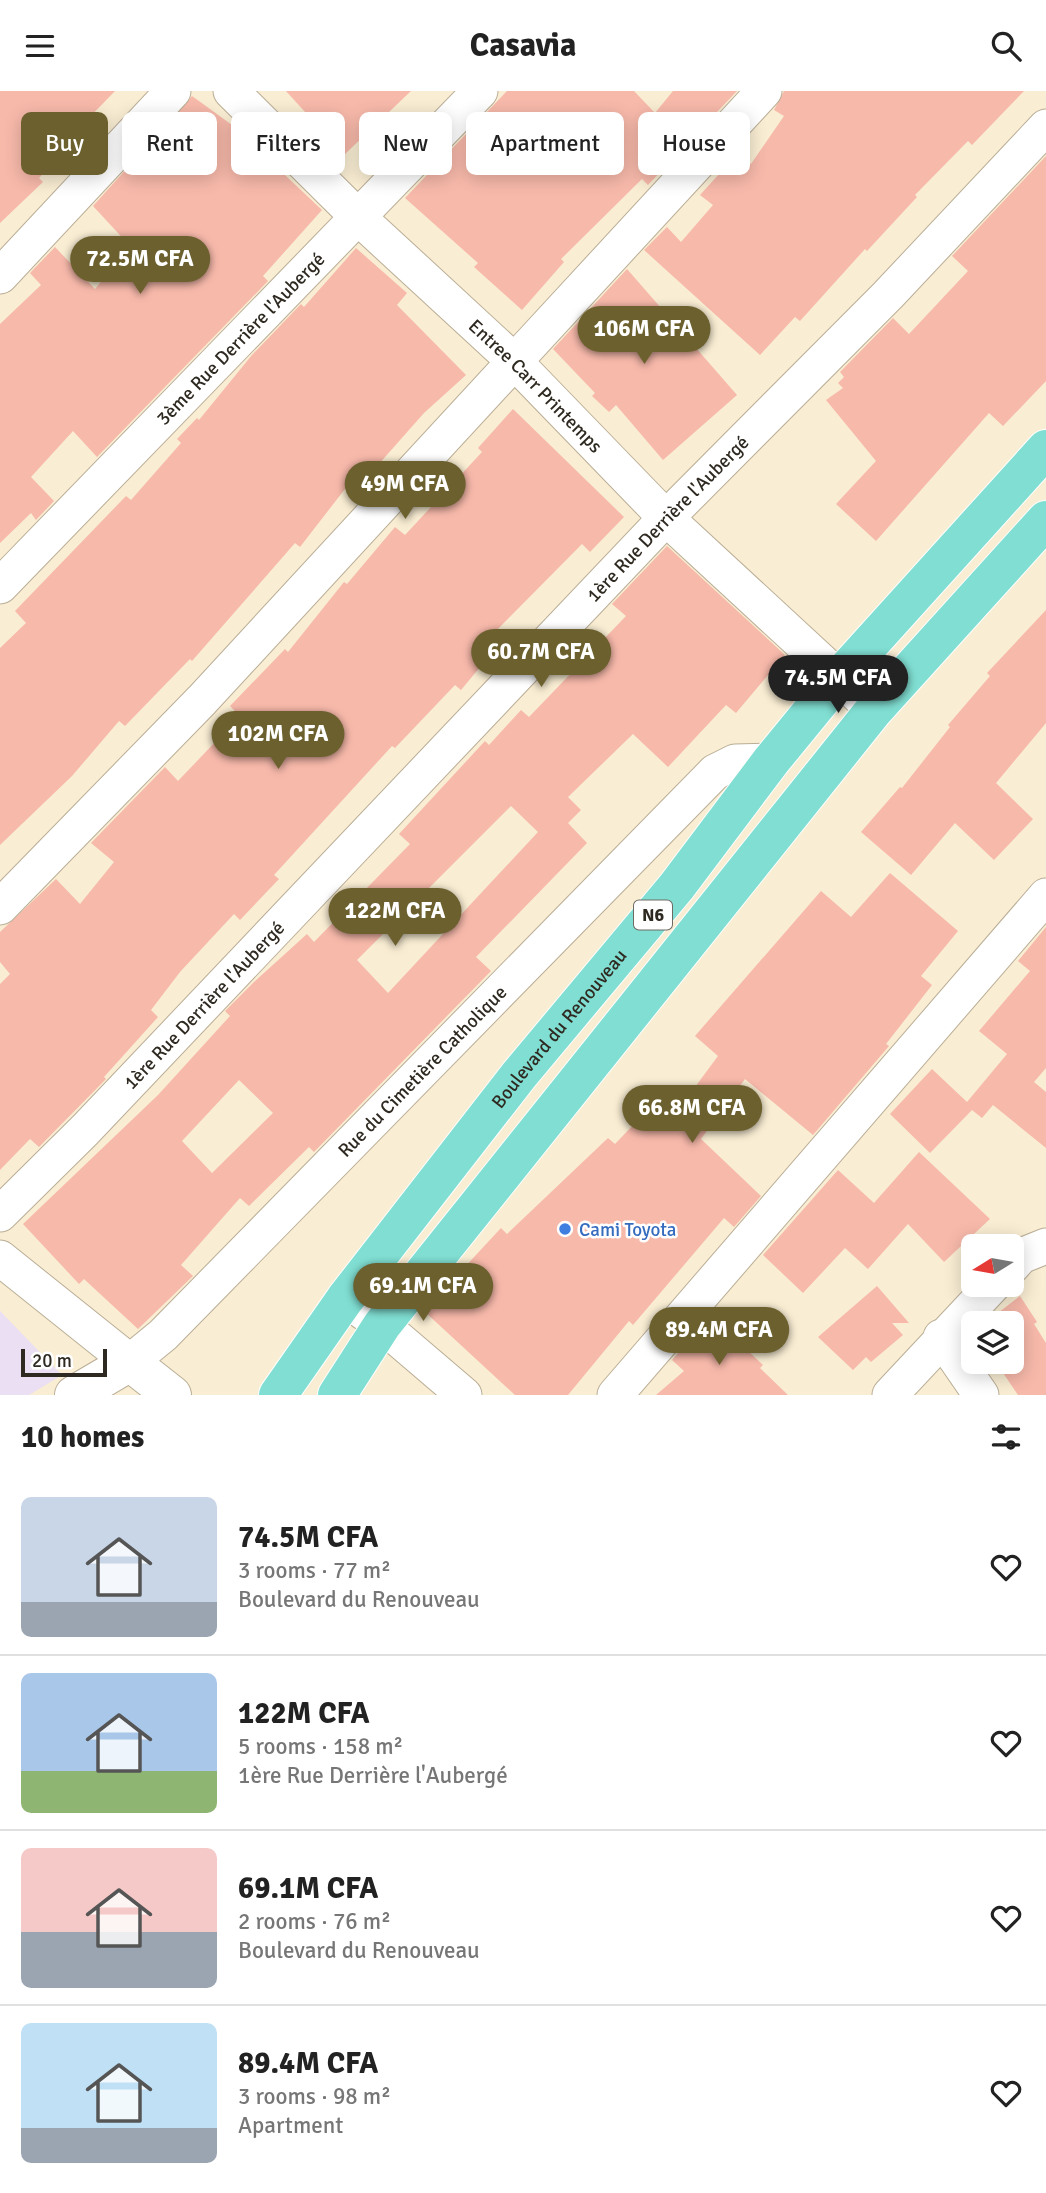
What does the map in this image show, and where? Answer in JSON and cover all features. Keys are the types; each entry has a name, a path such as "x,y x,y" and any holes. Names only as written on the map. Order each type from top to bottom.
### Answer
{"highway":[{"name":"Boulevard du Renouveau","path":"278,1395 345,1299 519,1075 677,886 771,761 839,678 1046,449"},
{"name":"N6","path":"337,1395 382,1325 874,710 1046,520"}],"street":[{"path":"0,276 173,91"},
{"name":"Entree Carr Printemps","path":"231,91 359,218 514,361 666,518 874,710"},
{"name":"3ème Rue Derrière l'Aubergé","path":"0,586 480,91"},
{"path":"0,907 202,700 764,91"},
{"name":"1ère Rue Derrière l'Aubergé","path":"0,1214 85,1130 666,518 888,295 1046,127"},
{"name":"Rue du Cimetière Catholique","path":"75,1395 130,1362 163,1335 715,772 735,762 771,761"},
{"path":"615,1395 1046,896"},
{"path":"1026,1256 1046,1226"},
{"path":"0,1258 172,1395"},
{"path":"890,1395 981,1297"},
{"path":"345,1299 382,1325 464,1395"},
{"path":"941,1337 981,1395"}],"shaded area":[{"path":"0,1311 62,1375 29,1395 0,1395"}],"building":[{"path":"0,91 115,91 95,112 21,112 21,175 42,175 39,178 43,182 0,223"},
{"path":"286,91 411,91 389,112 359,112 359,141 345,154 345,112 305,112"},
{"path":"507,91 634,91 654,112 638,112 638,175 657,175 648,185 642,179 561,259 564,262 522,310 474,267 478,263 405,198 427,175 452,175 452,149 466,134 466,175 624,175 624,112 487,112"},
{"path":"673,91 737,91 717,112 656,112"},
{"path":"784,91 1024,91 972,145 968,141 915,195 917,197 867,251 865,249 800,321 795,317 760,355 644,250 667,227 681,242 713,205 700,195 718,175 750,175 750,163 784,116 774,110"},
{"path":"192,96 214,112 178,112"},
{"path":"217,114 231,124 231,175 285,175 322,210 263,276 268,281 97,457 73,431 31,477 54,501 36,520 31,513 0,543 0,324 41,285 30,273 55,247 95,289 130,246 93,206 122,174 217,175"},
{"path":"1046,156 1046,381 1003,426 989,413 876,541 836,504 876,461 826,400 843,388 838,383 844,377 840,372 893,318 909,334 968,271 952,256"},
{"path":"356,248 407,293 397,305 466,375 424,413 370,474 362,467 300,547 295,543 192,661 190,659 125,726 119,721 72,776 0,845 0,648 26,623 15,611 126,496 131,500 181,443 177,439 197,418 199,420 252,355 301,304 304,307"},
{"path":"627,269 737,395 663,460 616,405 609,412 592,396 595,393 553,349"},
{"path":"513,409 624,517 590,552 582,544 492,635 500,643 461,690 455,685 395,748 392,746 274,875 279,879 240,920 234,914 180,972 151,1010 158,1017 104,1077 106,1079 39,1147 30,1139 0,1170 0,984 10,974 0,962 0,932 56,879 80,904 114,862 91,843 165,767 178,781 240,716 230,706 285,649 288,652 344,582 347,584 395,527 405,535 482,452 478,448"},
{"path":"667,546 785,655 736,713 726,705 668,767 633,734 568,797 581,810 568,823 587,843 476,957 491,971 314,1152 309,1147 249,1206 240,1198 181,1265 193,1276 138,1329 84,1279 79,1284 23,1224 158,1095 230,1016 225,1011 254,982 307,934 314,942 410,844 399,834 485,741 489,745 521,710 529,717 626,616 612,604","holes":["511,806 538,832 388,993 357,960","239,1080 273,1113 212,1173 182,1141"]},
{"path":"1046,610 1046,723 996,783 1033,819 994,860 955,823 911,875 861,832 900,787 902,788 950,727 948,725 990,676 987,673"},
{"path":"890,873 958,931 921,976 932,985 886,1044 889,1046 813,1135 745,1079 701,1139 761,1196 734,1227 724,1218 633,1325 629,1321 568,1395 515,1395 424,1311 501,1228 507,1234 608,1138 615,1144 662,1095 678,1110 718,1056 695,1036 821,891 851,917"},
{"path":"1046,927 1046,1068 1034,1082 1046,1092 1046,1148 993,1105 982,1118 972,1110 930,1153 890,1114 932,1069 967,1102 1007,1054 979,1031 1030,971 1018,961"},
{"path":"919,1152 990,1219 974,1234 961,1234 961,1246 944,1262 908,1224 868,1269 845,1248 803,1293 763,1255 838,1170 874,1203"},
{"path":"877,1286 909,1323 892,1323 903,1335 871,1362 866,1357 853,1370 818,1337"},
{"path":"1021,1297 1037,1322 1034,1324 1046,1343 1046,1395 1018,1395 1004,1374 1024,1374 1024,1311 1001,1311"},
{"path":"711,1316 763,1365 760,1368 788,1395 656,1395 684,1371 672,1360"}],"place":[{"name":"Cami Toyota","path":"565,1229"}]}
